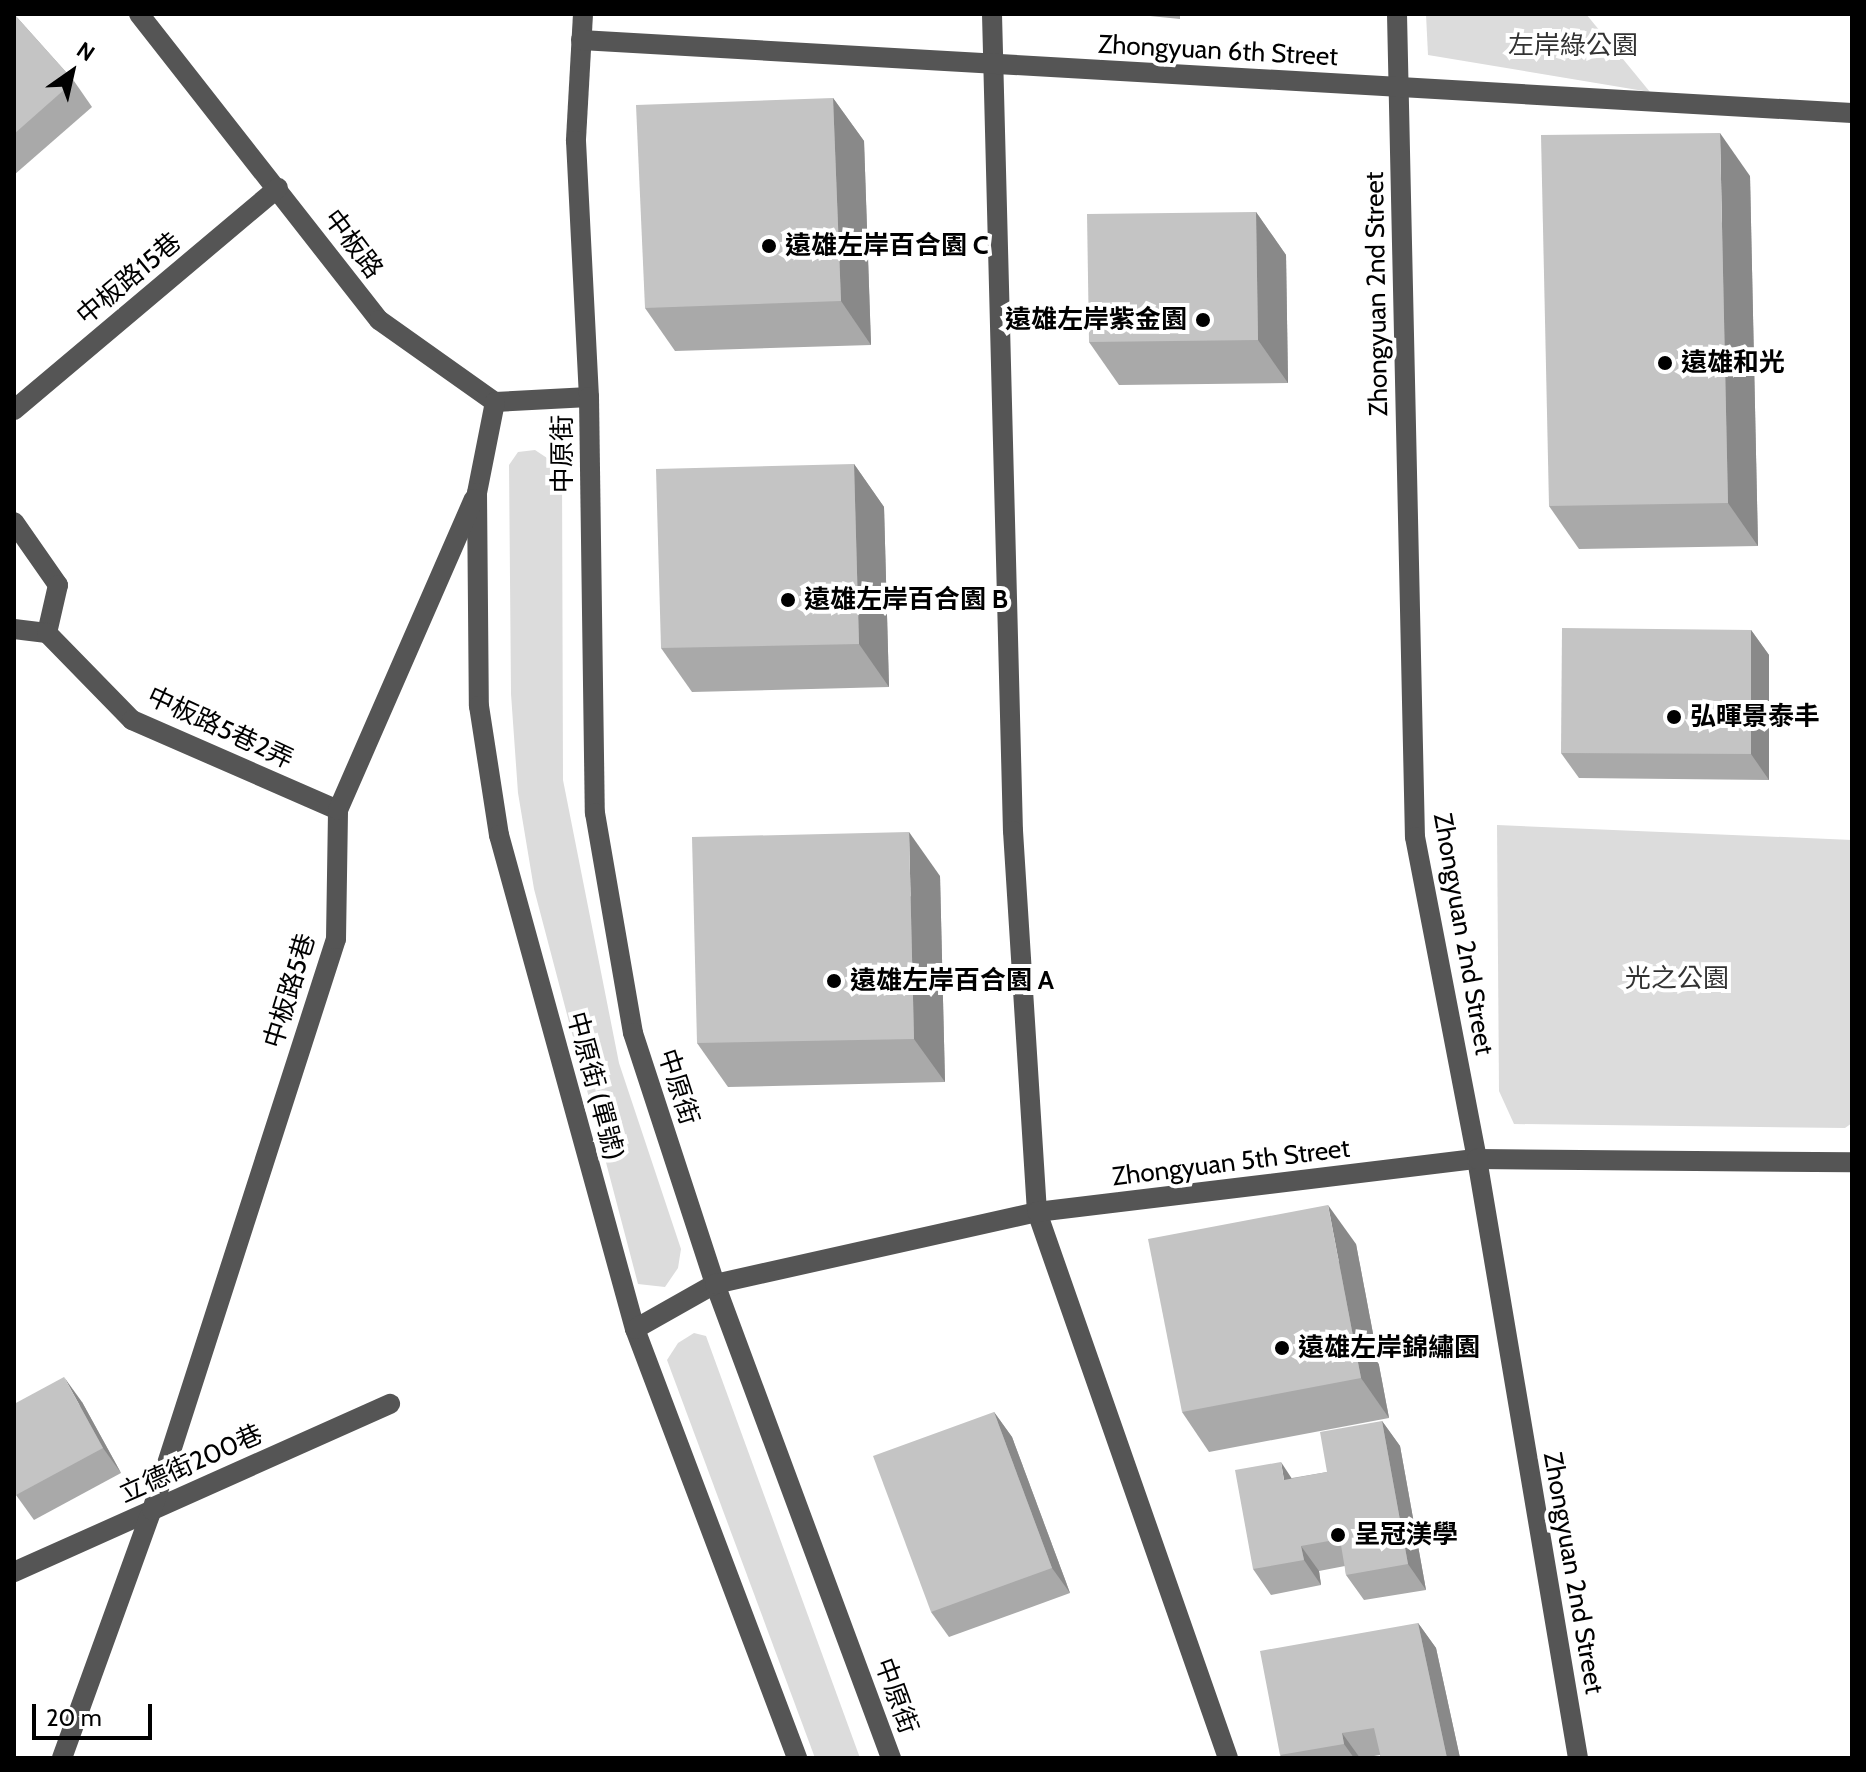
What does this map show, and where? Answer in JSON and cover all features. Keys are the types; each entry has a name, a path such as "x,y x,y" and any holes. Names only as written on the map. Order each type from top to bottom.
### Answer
{"street":[{"name":"中板路","path":"139,14 379,320 495,402"},
{"name":"中原街","path":"583,14 576,141 589,397 595,813 633,1033 715,1284 891,1758"},
{"path":"992,14 1013,831 1037,1212 1228,1758"},
{"name":"Zhongyuan 2nd Street","path":"1397,14 1415,837 1477,1159 1578,1758"},
{"name":"Zhongyuan 6th Street","path":"581,40 1852,113"},
{"name":"中板路15巷","path":"14,410 278,188"},
{"path":"495,402 589,397"},
{"name":"中原街 (單號)","path":"495,402 477,493 479,706 499,835 635,1329 797,1758"},
{"name":"中板路5巷","path":"62,1758 152,1510 336,939 338,810 477,493"},
{"path":"14,522 58,585 47,633 14,629"},
{"name":"中板路5巷2弄","path":"47,633 132,720 338,810"},
{"name":"Zhongyuan 5th Street","path":"635,1329 715,1284 1037,1212 1477,1159 1852,1162"},
{"name":"立德街200巷","path":"14,1572 390,1404"}],"green space":[{"name":"左岸綠公園","path":"1426,14 1586,14 1650,92 1428,55"},
{"path":"535,450 562,468 563,780 619,1063 681,1249 678,1268 665,1287 638,1284 534,889 518,793 511,694 509,465 518,452"},
{"name":"光之公園","path":"1497,825 1852,840 1852,1123 1845,1128 1514,1124 1499,1091"},
{"path":"694,1333 706,1336 860,1758 815,1758 667,1360 678,1343"}],"building":[{"path":"14,14 74,81 14,134"},
{"name":"遠雄左岸百合園 C","path":"833,98 841,301 645,308 636,105"},
{"name":"遠雄和光","path":"1720,133 1728,503 1549,506 1541,135"},
{"path":"1256,212 1258,340 1089,342 1087,214"},
{"name":"遠雄左岸百合園 B","path":"854,464 859,644 661,648 656,469"},
{"name":"弘暉景泰丰","path":"1562,628 1751,630 1751,754 1561,753"},
{"name":"遠雄左岸百合園 A","path":"909,832 914,1039 697,1043 692,837"},
{"name":"遠雄左岸錦繡園","path":"1328,1205 1361,1378 1182,1412 1148,1239"},
{"path":"64,1377 103,1448 16,1495 14,1404"},
{"path":"994,1412 1052,1568 931,1612 873,1456"},
{"name":"呈冠渼學","path":"1382,1421 1408,1564 1346,1575 1340,1539 1301,1546 1304,1560 1253,1569 1235,1470 1281,1462 1284,1480 1327,1472 1320,1432"},
{"path":"1418,1623 1447,1758 1381,1758 1374,1728 1342,1733 1344,1744 1280,1755 1260,1651"}],"place":[{"name":"遠雄左岸百合園 C","path":"769,246"},
{"name":"遠雄左岸紫金園","path":"1203,320"},
{"name":"遠雄和光","path":"1665,363"},
{"name":"遠雄左岸百合園 B","path":"788,600"},
{"name":"弘暉景泰丰","path":"1674,717"},
{"name":"遠雄左岸百合園 A","path":"834,981"},
{"name":"遠雄左岸錦繡園","path":"1282,1348"},
{"name":"呈冠渼學","path":"1338,1535"}]}
